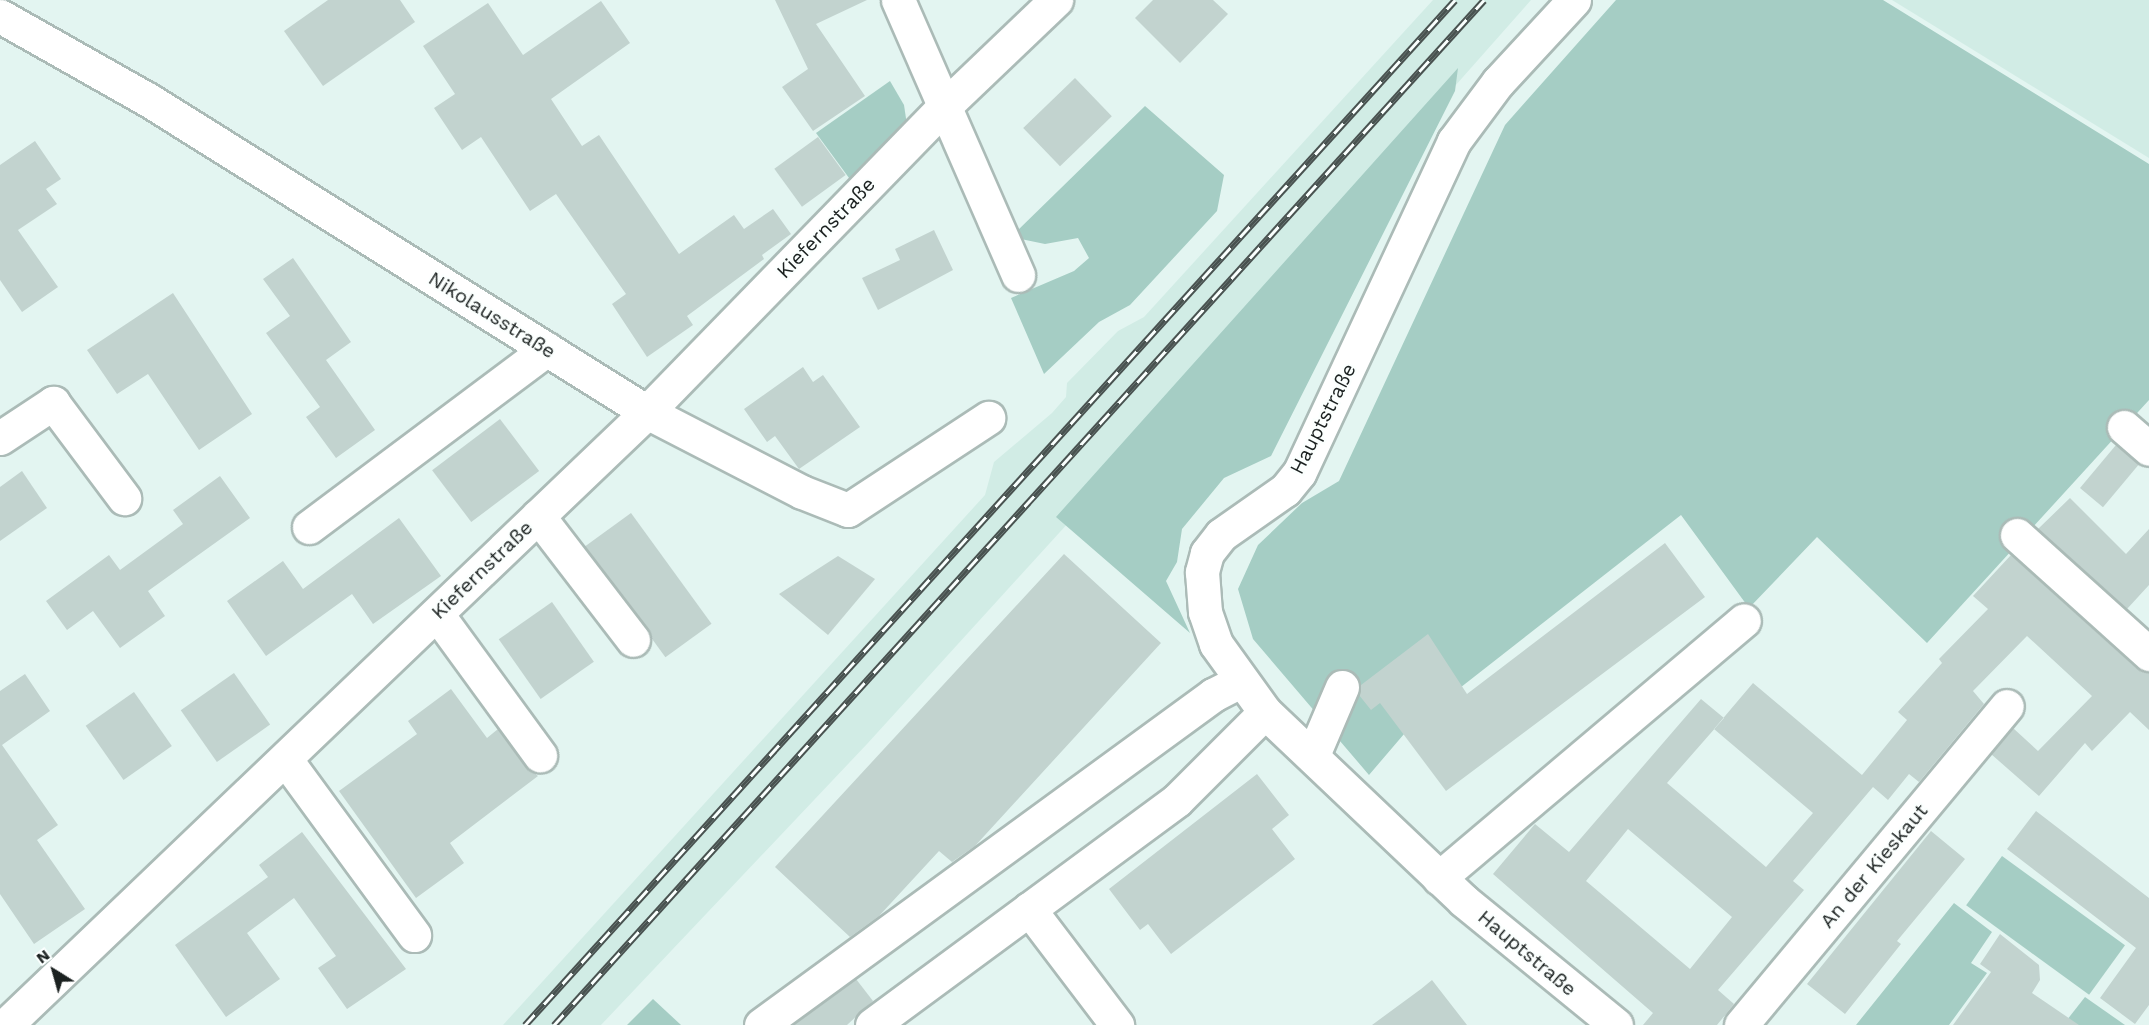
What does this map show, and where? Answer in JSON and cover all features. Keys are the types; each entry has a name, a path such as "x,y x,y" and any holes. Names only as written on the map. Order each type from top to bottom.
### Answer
{"street":[{"path":"898,0 947,104 1018,275"},
{"name":"Kiefernstraße","path":"10,1015 286,760 647,412 947,104 1056,0"},
{"name":"Hauptstraße","path":"1574,0 1498,82 1454,141 1299,472 1285,490 1221,535 1208,553 1202,572 1205,612 1216,644 1240,681 1265,712 1313,754 1439,878 1617,1025"},
{"name":"Nikolausstraße","path":"0,16 147,99 647,412 802,492 848,510 988,418"},
{"path":"309,528 547,349"},
{"path":"0,438 52,403 124,498"},
{"path":"2124,427 2149,449"},
{"path":"538,516 633,640"},
{"path":"2017,535 2149,654"},
{"path":"437,614 540,755"},
{"path":"1439,878 1744,620"},
{"path":"761,1025 1213,695 1240,681"},
{"path":"1313,754 1342,687"},
{"name":"An der Kieskaut","path":"1742,1025 2007,706"},
{"path":"878,1020 1177,800 1265,712"},
{"path":"286,760 414,935"},
{"path":"1038,903 1118,1025"}],"shaded area":[{"path":"1433,0 1531,0 1080,510 867,744 601,1025 503,1025 985,495 994,462 1052,413 1066,397 1067,383 1118,331 1144,317"},
{"path":"1616,0 1883,0 2149,164 2149,400 1927,643 1817,537 1749,608 1681,515 1410,727 1369,775 1253,639 1238,589 1258,545 1302,503 1339,481 1505,125"},
{"path":"1892,0 2149,0 2149,158"},
{"path":"1458,68 1455,91 1271,456 1224,478 1182,529 1177,562 1166,581 1190,633 1056,517"},
{"path":"890,81 904,105 907,125 852,182 816,133"},
{"path":"1145,106 1224,175 1217,211 1130,305 1099,322 1044,374 1011,298 1074,271 1089,258 1078,238 1045,244 1011,237"},
{"path":"2002,856 2125,945 2089,995 1966,905"},
{"path":"1954,903 1992,932 1971,963 1987,973 1949,1025 1856,1025"},
{"path":"2085,997 2125,1025 2063,1025"},
{"path":"653,999 681,1025 627,1025"}],"building":[{"path":"328,0 400,0 415,22 323,86 284,31"},
{"path":"775,0 867,0 816,24 865,96 813,131 782,87 808,69"},
{"path":"1153,0 1213,0 1228,14 1180,63 1135,18"},
{"path":"601,1 630,43 551,99 582,146 599,135 679,254 734,215 744,229 773,209 791,234 762,255 764,259 687,316 693,325 647,357 612,304 626,294 556,194 530,211 481,137 462,150 434,108 455,94 423,46 488,3 523,55"},
{"path":"1075,78 1112,116 1060,166 1023,128"},
{"path":"818,137 846,175 802,207 774,169"},
{"path":"35,141 61,179 46,189 57,204 18,230 58,287 22,312 0,280 0,165"},
{"path":"934,230 953,270 878,310 862,278 900,260 895,249"},
{"path":"293,258 351,342 326,360 375,430 336,458 306,417 320,407 266,333 290,316 263,279"},
{"path":"173,293 252,414 199,450 148,374 117,394 87,350"},
{"path":"803,367 813,382 823,375 860,427 799,469 775,436 767,442 744,409"},
{"path":"500,419 539,471 471,522 432,470"},
{"path":"2116,445 2139,464 2103,507 2080,488"},
{"path":"22,471 47,508 0,541 0,487"},
{"path":"220,476 250,518 148,591 165,616 120,648 93,611 67,630 46,601 109,555 120,570 183,524 173,510"},
{"path":"2070,498 2126,554 2149,529 2149,585 2127,609 2038,529"},
{"path":"631,513 712,624 665,657 585,547"},
{"path":"399,518 441,576 373,624 352,594 266,656 227,601 283,561 303,589"},
{"path":"1665,543 1705,597 1446,791 1380,703 1371,710 1359,695 1361,685 1428,634 1467,694"},
{"path":"1064,554 1161,643 975,846 952,862 939,851 879,916 850,937 775,867"},
{"path":"2011,555 2136,668 2149,672 2149,730 2130,712 2092,751 2085,743 2039,796 1991,754 2013,728 2038,751 2092,696 2027,636 1973,691 1984,704 1919,782 1909,774 1888,800 1873,787 1793,881 1804,890 1718,990 1734,1004 1717,1025 1643,1025 1653,1013 1493,874 1535,824 1569,852 1701,699 1724,718 1753,683 1862,775 1907,720 1898,712 1942,663 1939,659 1988,609 1973,596","holes":["1714,729 1813,813 1766,867 1667,783","1628,829 1732,917 1690,969 1586,881"]},
{"path":"838,556 875,579 828,635 779,594"},
{"path":"552,602 594,662 541,699 499,639"},
{"path":"234,673 270,725 217,762 181,710"},
{"path":"25,674 50,711 2,745 58,825 37,840 85,909 34,944 0,894 0,691"},
{"path":"451,689 487,738 498,729 525,766 538,776 450,843 464,863 416,898 339,791 417,734 408,721"},
{"path":"134,692 172,746 124,780 86,726"},
{"path":"1257,774 1289,815 1272,829 1295,859 1171,954 1148,924 1140,930 1109,889"},
{"path":"2036,811 2149,898 2149,1005 2135,1024 2100,998 2136,948 2007,849"},
{"path":"1931,831 1965,859 1897,941 1901,944 1845,1014 1807,984"},
{"path":"302,832 406,969 347,1009 318,968 336,956 294,898 247,933 280,979 226,1017 175,945 268,877 259,865"},
{"path":"2000,934 2039,965 2040,980 2032,993 2079,1025 1953,1025 1991,972 1980,964"},
{"path":"856,979 873,1001 847,1025 793,1025"},
{"path":"1432,980 1467,1025 1372,1025 1421,989"}],"railway":[{"path":"525,1025 1455,0"},
{"path":"554,1025 1484,0"}]}
